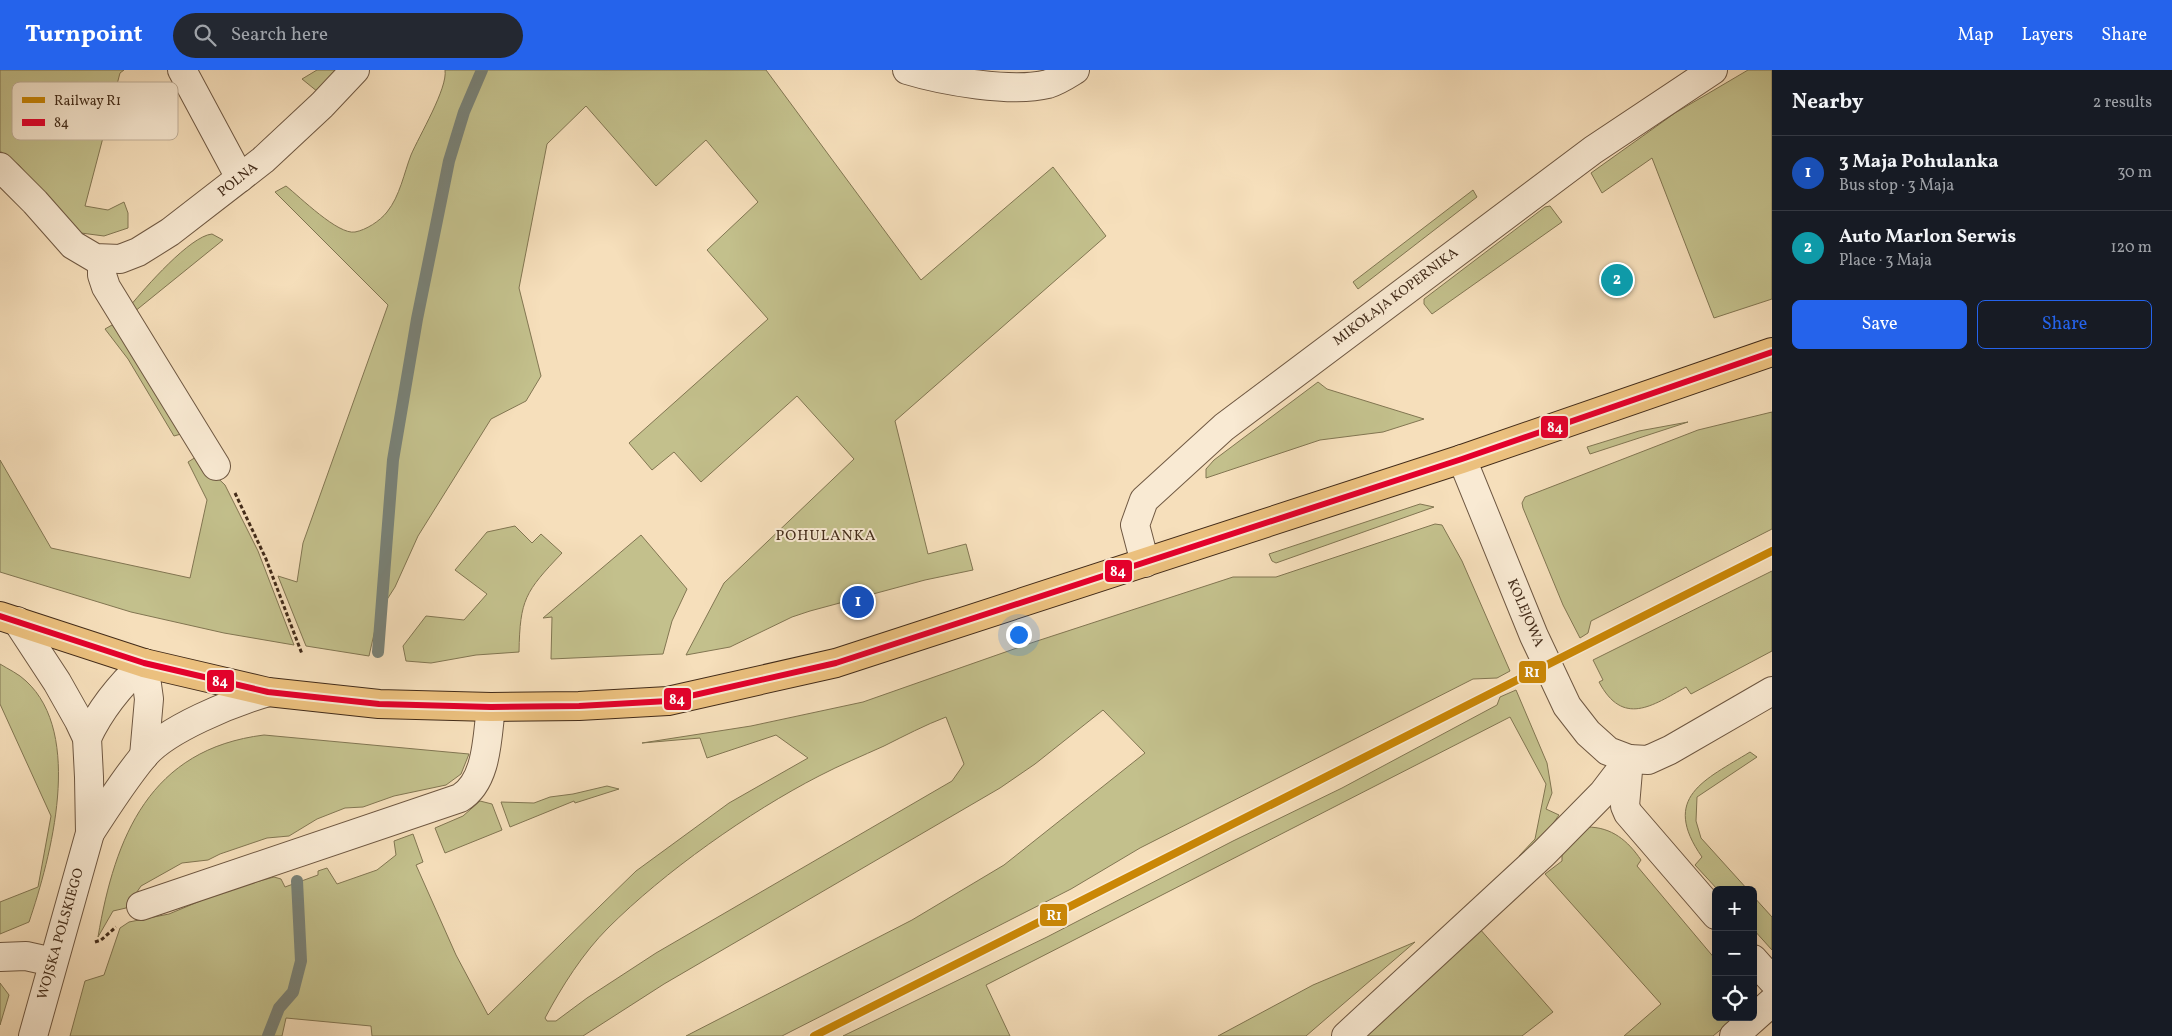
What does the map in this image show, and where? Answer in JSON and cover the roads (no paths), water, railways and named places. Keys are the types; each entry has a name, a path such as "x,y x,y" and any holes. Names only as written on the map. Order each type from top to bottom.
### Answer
{"main road":[{"path":"8,618 144,663 268,692 379,704 492,707 579,706 668,701 836,663 1462,459 1772,352"}],"street":[{"path":"182,70 240,178"},
{"name":"POLNA","path":"0,167 35,202 73,245 87,254 102,259 120,260 154,242 240,178 278,147 355,70"},
{"path":"907,70 957,82 1024,86 1048,84 1075,70"},
{"name":"MIKOŁAJA KOPERNIKA","path":"1145,562 1135,525 1144,500 1188,458 1224,427 1593,150 1712,70"},
{"path":"102,259 102,275 106,287 216,466"},
{"name":"KOLEJOWA","path":"1462,459 1534,636 1567,706 1588,733 1608,751 1630,759 1648,760 1670,750 1772,691"},
{"name":"WOJSKA POLSKIEGO","path":"8,618 57,682 87,738 90,833 33,1036"},
{"path":"87,738 105,706 125,681 144,663"},
{"path":"144,663 149,699 144,756"},
{"name":"WOJSKA POLSKIEGO","path":"90,833 144,756 161,742 202,718 237,701 268,692"},
{"path":"141,906 460,798 470,791 479,774 492,707"},
{"path":"1346,1036 1543,854 1603,794 1630,759"},
{"path":"1630,759 1626,806 1628,813 1712,910"},
{"path":"0,957 26,956 53,962"},
{"path":"1757,963 1772,980"},
{"path":"1734,1036 1772,1002"}],"waterway":[{"path":"378,652 393,460 417,319 449,161 464,112 482,70"},
{"path":"268,1036 279,1008 293,992 301,961 297,881"}],"rail line":[{"name":"R1","path":"814,1036 1772,551"}],"place":[{"name":"Auto Marlon Serwis","path":"1617,280"},
{"name":"3 Maja Pohulanka","path":"858,602"}],"district":[{"name":"POHULANKA","path":"826,536"}]}
